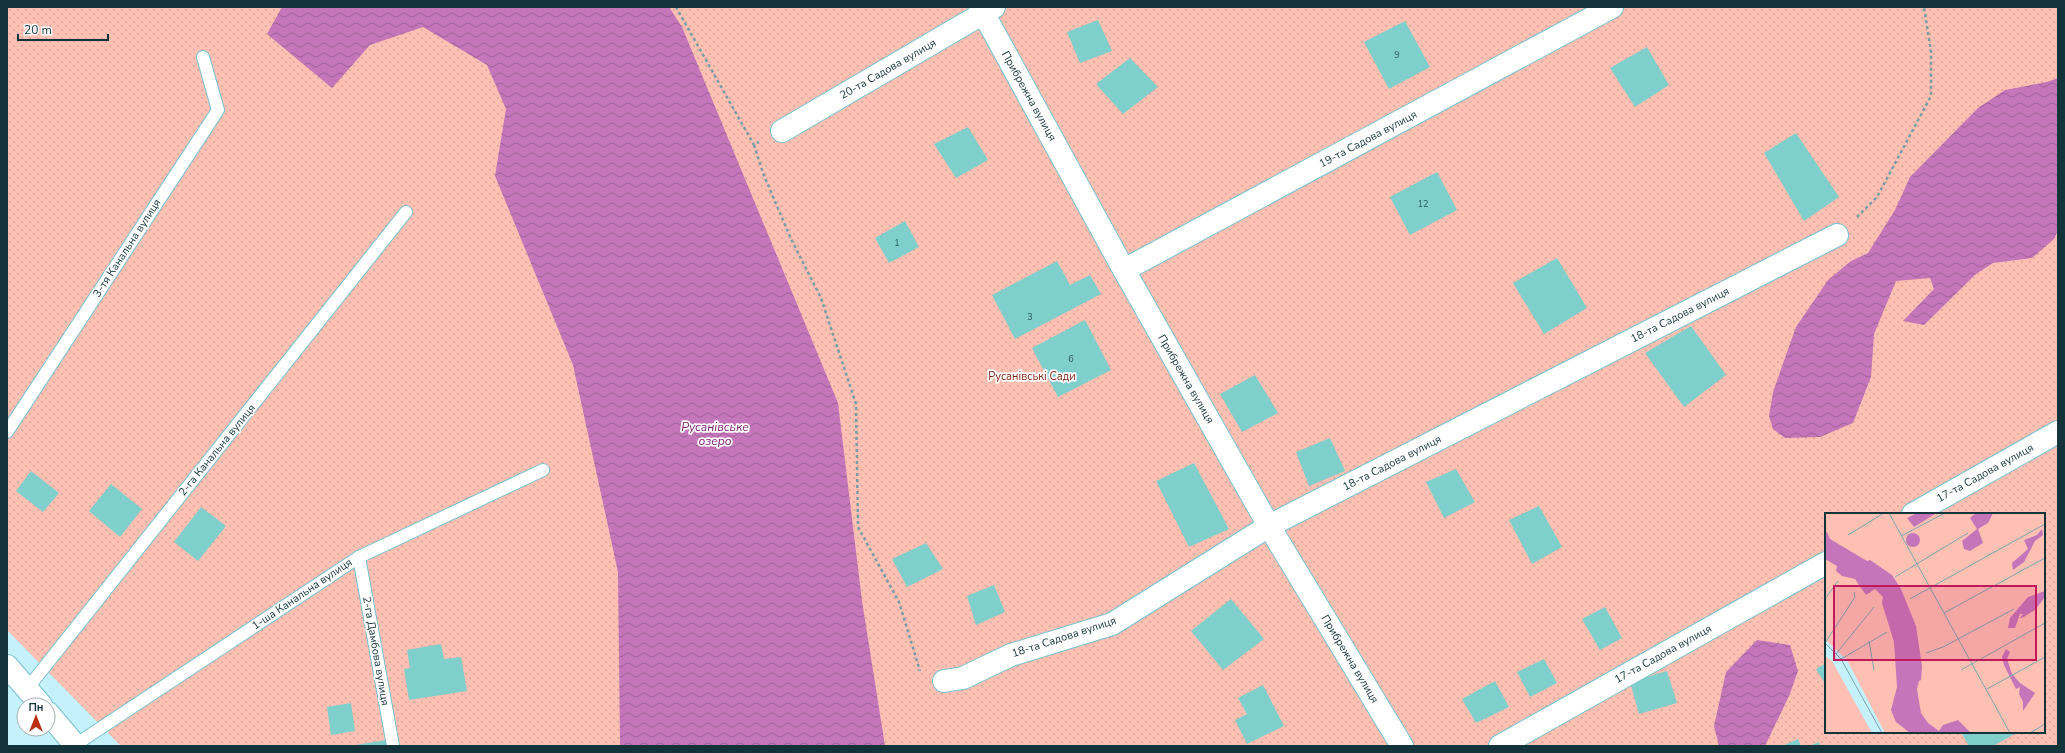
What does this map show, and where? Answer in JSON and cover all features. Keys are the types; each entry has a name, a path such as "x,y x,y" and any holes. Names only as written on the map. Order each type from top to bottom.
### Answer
{"street":[{"name":"19-та Садова вулиця","path":"1124,270 1612,7"},
{"name":"Прибрежна вулиця","path":"986,9 1124,270 1269,526 1402,746"},
{"name":"20-та Садова вулиця","path":"782,131 986,9"},
{"name":"18-та Садова вулиця","path":"944,682 963,678 1011,654 1112,624 1269,526 1837,235"},
{"name":"17-та Садова вулиця","path":"1915,513 2058,432"},
{"name":"17-та Садова вулиця","path":"1500,746 1825,564"},
{"path":"7,666 34,697"},
{"path":"56,722 75,745"}],"lane":[{"name":"3-тя Канальна вулиця","path":"7,432 218,110 203,57"},
{"name":"2-га Канальна вулиця","path":"34,697 406,212"},
{"name":"1-ша Канальна вулиця","path":"75,745 359,557 543,470"},
{"name":"2-га Дамбова вулиця","path":"359,557 393,746"}],"path":[{"path":"676,7 754,144 763,174 791,239 821,298 856,404 858,527 899,602 922,678 933,682 944,682"},
{"path":"1837,235 1877,197 1931,96 1931,52 1924,7"},
{"path":"754,144 782,131"}],"green space":[{"name":"Русанівські Сади","path":"7,7 2058,7 2058,746 121,746 7,630"}],"water":[{"name":"Русанівське озеро","path":"282,7 669,7 682,27 838,403 862,601 885,746 620,746 618,572 573,365 495,176 506,109 487,65 423,27 370,45 332,88 267,34"},
{"path":"2058,78 2058,231 2054,239 2032,258 1993,263 1976,274 1924,325 1903,321 1934,289 1930,278 1896,281 1874,334 1871,377 1853,423 1820,437 1785,438 1773,429 1769,416 1773,392 1796,327 1828,280 1851,261 1868,253 1895,210 1910,177 1978,108 2005,90 2047,82"},
{"path":"1757,640 1790,645 1798,671 1789,696 1765,746 1719,746 1714,726 1726,672"}],"building":[{"path":"1098,20 1112,51 1080,63 1067,32"},
{"path":"1405,21 1430,67 1389,89 1364,42"},
{"path":"1647,47 1669,85 1635,107 1610,68"},
{"path":"1130,58 1158,87 1123,114 1096,84"},
{"path":"968,127 988,160 956,178 934,144"},
{"path":"1796,133 1839,197 1804,221 1764,153"},
{"path":"1437,172 1457,210 1410,235 1390,197"},
{"path":"905,221 919,247 889,263 875,238"},
{"path":"1557,258 1587,308 1544,334 1513,283"},
{"path":"1057,261 1070,285 1090,275 1101,294 1015,339 992,295"},
{"path":"1085,320 1111,370 1058,397 1032,348"},
{"path":"1691,326 1726,375 1684,407 1645,353"},
{"path":"1255,375 1278,413 1242,432 1220,394"},
{"path":"1330,438 1345,471 1309,486 1296,452"},
{"path":"1194,463 1229,529 1189,547 1156,481"},
{"path":"1456,469 1475,502 1444,518 1426,482"},
{"path":"31,471 59,493 43,512 16,491"},
{"path":"111,484 142,509 120,537 89,511"},
{"path":"1539,506 1562,547 1532,564 1509,520"},
{"path":"201,507 226,526 198,561 174,542"},
{"path":"926,543 943,569 907,587 892,559"},
{"path":"994,585 1005,612 976,625 967,596"},
{"path":"1231,599 1264,639 1223,670 1191,631"},
{"path":"1605,607 1622,638 1600,650 1582,619"},
{"path":"441,644 444,659 461,657 467,691 409,700 404,669 410,668 407,650"},
{"path":"1544,659 1557,683 1530,697 1517,672"},
{"path":"1825,664 1825,683 1816,669"},
{"path":"1667,671 1677,703 1639,714 1630,682"},
{"path":"1495,681 1509,707 1476,723 1462,699"},
{"path":"1263,685 1284,726 1247,744 1235,720 1247,714 1238,698"},
{"path":"351,703 355,731 331,735 327,707"},
{"path":"1962,733 2016,733 1993,746 1969,746"},
{"path":"1798,739 1801,746 1782,746"},
{"path":"386,740 387,746 356,745"},
{"path":"1819,742 1820,746 1809,746"}]}
